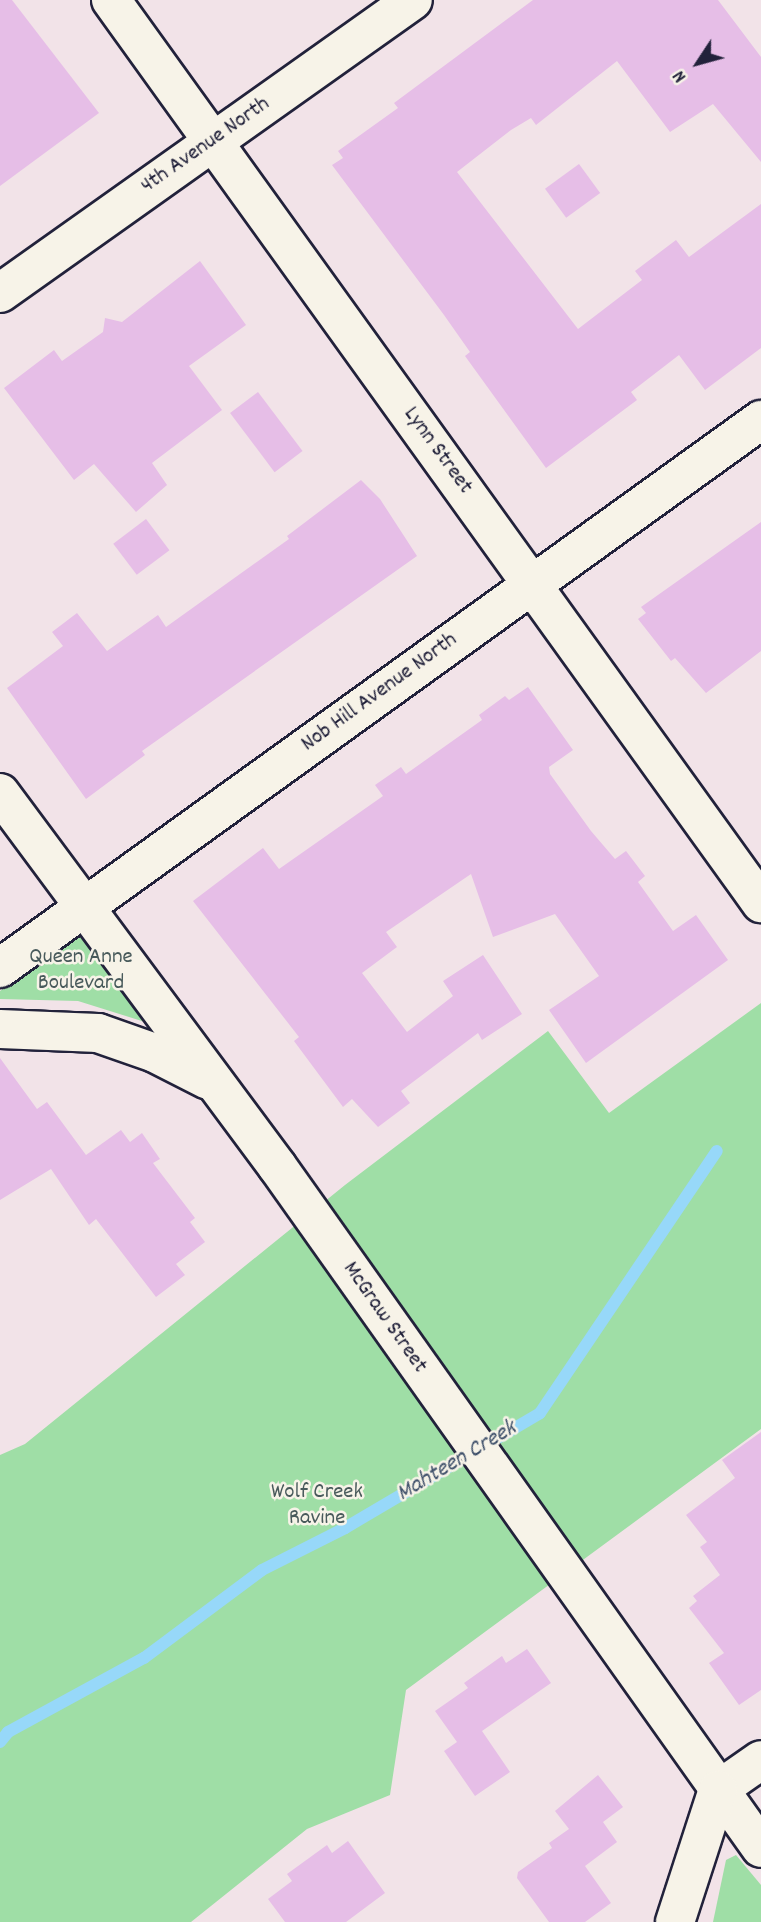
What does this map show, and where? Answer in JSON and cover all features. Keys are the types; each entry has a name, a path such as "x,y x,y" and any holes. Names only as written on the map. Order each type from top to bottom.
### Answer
{"street":[{"name":"Lynn Street","path":"111,0 215,140 761,903"},
{"name":"4th Avenue North","path":"0,293 413,0"},
{"name":"Nob Hill Avenue North","path":"0,968 761,420"},
{"name":"McGraw Street","path":"0,793 219,1086 761,1848"},
{"path":"0,1028 98,1033 155,1053 219,1086"},
{"path":"675,1922 718,1790 761,1760"}],"green space":[{"name":"Queen Anne Boulevard","path":"87,929 161,1027 78,1001 0,999 0,991"},
{"name":"Wolf Creek Ravine","path":"761,1003 761,1429 406,1690 390,1795 307,1829 191,1922 0,1922 0,1455 25,1444 345,1185 548,1031 609,1113"},
{"path":"736,1855 761,1885 761,1922 713,1922 726,1860"}],"building":[{"path":"0,0 12,0 99,113 0,186"},
{"path":"533,0 718,0 761,57 761,162 713,104 670,132 617,61 536,125 531,118 457,172 578,329 642,280 635,271 676,240 689,257 761,204 761,348 705,390 679,355 631,392 637,400 546,468 465,356 470,352 444,315 332,165 343,158 338,151 398,108 394,103"},
{"path":"579,164 600,193 566,218 545,189"},
{"path":"200,261 246,325 189,366 222,410 152,463 167,485 136,512 94,464 74,480 4,388 54,350 62,361 103,332 105,318 122,322"},
{"path":"258,392 303,451 275,472 230,413"},
{"path":"361,480 380,499 417,556 142,751 145,755 86,799 7,688 63,646 52,632 77,613 107,651 158,615 166,627 289,539 287,536"},
{"path":"146,519 169,550 137,575 113,544"},
{"path":"761,522 761,651 706,693 675,658 671,661 638,619 646,613 641,607"},
{"path":"528,687 573,750 549,767 550,774 591,831 615,859 626,851 645,876 638,882 673,931 696,915 728,960 586,1063 549,1010 599,976 555,914 493,937 471,874 386,932 397,947 362,973 407,1032 453,996 443,981 483,955 522,1014 482,1040 478,1033 401,1091 410,1103 378,1127 352,1099 343,1107 294,1041 299,1037 193,901 263,848 279,869 383,796 375,785 401,767 406,774 482,720 479,715 505,696 509,700"},
{"path":"0,1058 37,1109 47,1102 86,1155 121,1130 130,1142 142,1133 160,1159 153,1163 195,1218 190,1222 205,1242 176,1264 185,1275 156,1297 96,1219 89,1225 51,1169 0,1200"},
{"path":"761,1432 761,1690 739,1705 709,1663 724,1653 689,1608 697,1601 693,1596 720,1575 700,1547 707,1542 686,1515 735,1478 722,1460"},
{"path":"527,1649 551,1683 482,1731 510,1772 475,1796 444,1751 457,1742 435,1711 468,1688 464,1683 502,1656 506,1663"},
{"path":"598,1775 623,1807 603,1822 617,1842 585,1866 611,1903 585,1922 549,1922 517,1878 518,1872 552,1848 549,1843 569,1829 555,1811"},
{"path":"348,1841 385,1893 346,1922 285,1922 268,1899 292,1881 287,1874 327,1845 332,1853"}],"waterway":[{"name":"Mahteen Creek","path":"0,1742 8,1732 144,1658 262,1570 345,1528 540,1413 717,1151"}]}
